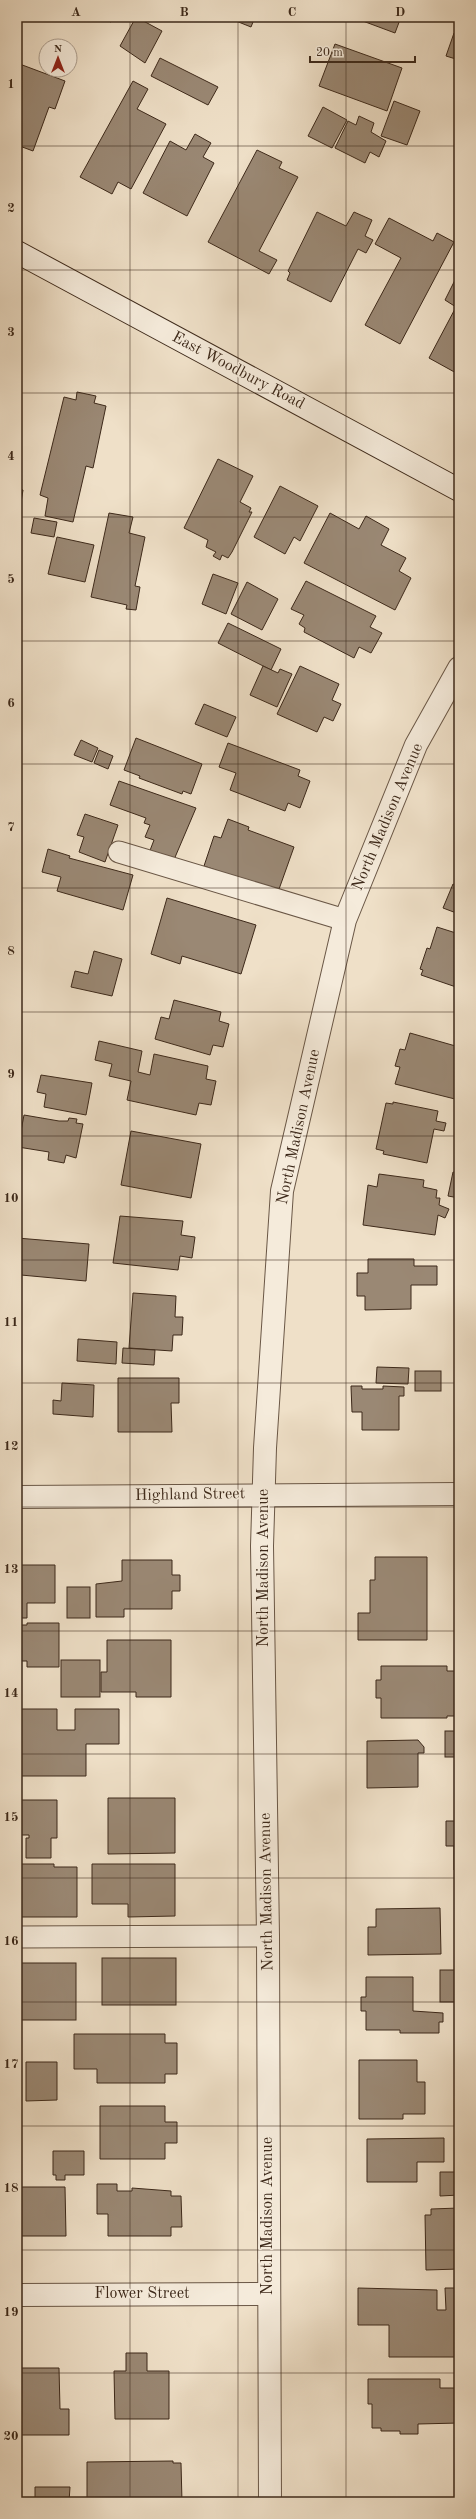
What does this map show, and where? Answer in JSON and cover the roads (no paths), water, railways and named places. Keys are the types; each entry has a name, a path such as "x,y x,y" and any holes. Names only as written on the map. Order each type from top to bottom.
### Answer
{"street":[{"name":"East Woodbury Road","path":"17,252 459,490"},
{"name":"North Madison Avenue","path":"270,2502 268,2294 268,1936 262,1546 282,1191 345,920 416,745 459,668"},
{"name":"Highland Street","path":"17,1497 459,1494"},
{"name":"Flower Street","path":"17,2295 268,2294"}],"lane":[{"path":"119,852 345,920"},
{"path":"17,1937 268,1936"}]}
